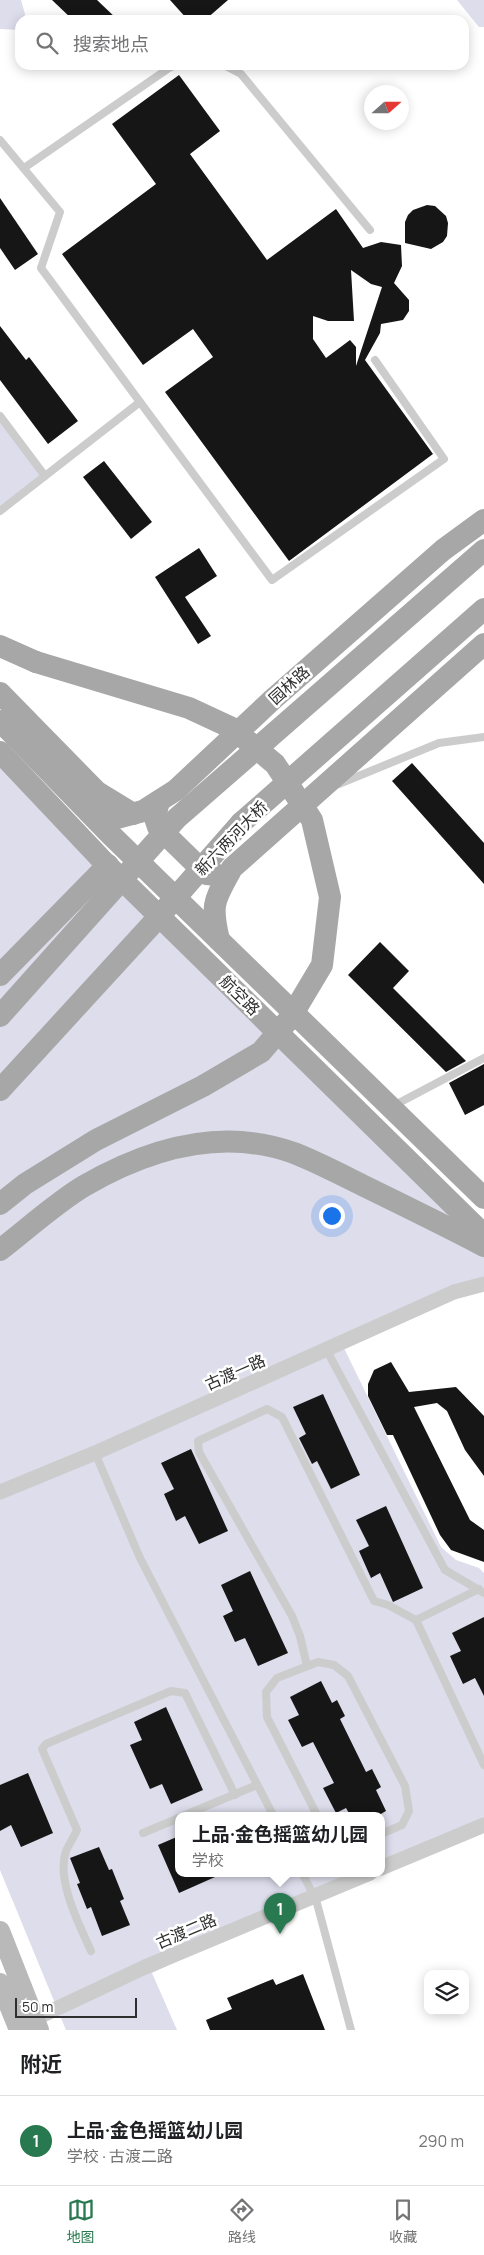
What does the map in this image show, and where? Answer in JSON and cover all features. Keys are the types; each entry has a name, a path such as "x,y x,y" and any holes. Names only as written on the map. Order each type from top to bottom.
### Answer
{"main road":[{"name":"园林路","path":"86,809 109,820 142,812 176,790 272,700 443,550 484,520"},
{"path":"0,1016 177,818 484,550"},
{"name":"新六两河大桥","path":"0,1090 155,922 241,823 484,609"},
{"path":"218,940 213,913 216,894 230,871 484,644"},
{"path":"0,646 36,662 189,708 232,728 275,764 312,820 330,898 322,965 291,1017 261,1052 203,1086 96,1140 25,1184 0,1204"},
{"path":"0,693 97,792 134,814"},
{"name":"航空路","path":"0,721 218,940 484,1198"},
{"name":"航空路","path":"0,752 108,865 484,1235"},
{"path":"159,801 155,818 158,827 206,874 217,876 230,871"},
{"path":"0,975 108,865"},
{"path":"0,1250 83,1187 142,1156 183,1145 221,1141 263,1145 293,1153 326,1167 484,1246"},
{"path":"0,1931 28,2026"},
{"path":"0,1983 28,2026"}],"street":[{"name":"古渡一路","path":"0,1492 96,1453 327,1351 454,1292 484,1284"},
{"path":"385,1866 484,1825"},
{"name":"古渡二路","path":"28,2026 146,1967 360,1877"}],"lane":[{"path":"24,168 166,70"},
{"path":"234,70 242,74 370,230"},
{"path":"0,140 60,212 41,268 272,580 444,459 375,360"},
{"path":"0,511 140,402"},
{"path":"0,416 45,476"},
{"path":"316,794 438,743 484,737"},
{"path":"391,1107 484,1058"},
{"path":"327,1351 445,1570 482,1591"},
{"path":"307,1666 292,1616 199,1452 198,1441 267,1409 282,1417 374,1601 388,1605 416,1620 484,1764"},
{"path":"96,1453 140,1558 271,1812"},
{"path":"416,1620 482,1591"},
{"path":"315,1812 267,1717 266,1692 277,1678 318,1662 334,1665 348,1676 405,1786 409,1811 402,1825 385,1832"},
{"path":"91,1951 67,1895 64,1862 66,1850 78,1830 42,1749 46,1744 171,1691 185,1693 234,1795"},
{"path":"192,1812 257,1785"},
{"path":"143,1833 175,1820"},
{"path":"304,1877 315,1896 352,2030"}],"shaded area":[{"path":"0,0 21,0 25,14 15,15 15,30 0,29"},
{"path":"457,0 484,0 484,27 479,27"},
{"path":"0,416 45,476 0,511"},
{"path":"0,752 484,1235 484,1284 342,1344 441,1547 456,1560 479,1568 484,1573 484,1825 385,1866 385,1812 175,1812 175,1877 360,1877 315,1896 152,1973 177,2030 66,2030 0,1870"}],"building":[{"path":"52,0 97,0 113,15 68,15"},
{"path":"170,0 228,0 211,15 184,15"},
{"path":"179,75 220,131 190,154 267,260 336,209 363,248 381,242 401,245 402,266 394,283 409,300 409,311 403,320 381,324 380,333 365,360 433,454 289,561 165,392 213,357 193,329 143,365 62,254 156,184 112,124","holes":["351,270 371,284 382,287 356,366 356,347 350,340 326,358 313,339 313,316 328,321 354,321"]},
{"path":"0,198 38,254 15,270 0,248"},
{"path":"427,205 435,206 446,216 448,223 447,236 443,242 431,249 405,243 405,222 408,215 413,210"},
{"path":"0,326 26,360 29,357 78,421 48,444 0,380"},
{"path":"104,461 152,522 131,539 83,477"},
{"path":"199,548 217,576 185,597 211,636 198,644 155,577"},
{"path":"412,763 484,843 484,884 392,781"},
{"path":"380,942 409,971 393,988 466,1061 446,1072 348,975"},
{"path":"484,1064 484,1105 465,1115 449,1083"},
{"path":"391,1362 409,1392 456,1387 484,1416 484,1476 465,1450 447,1411 437,1403 414,1407 470,1520 484,1530 484,1562 451,1550 440,1535 393,1435 387,1435 368,1396 368,1384 374,1370"},
{"path":"323,1394 360,1475 331,1489 317,1461 312,1464 299,1438 306,1434 293,1407"},
{"path":"191,1449 228,1531 199,1544 185,1516 176,1521 164,1494 174,1489 161,1463"},
{"path":"386,1506 423,1588 393,1602 380,1573 371,1578 359,1551 369,1546 356,1520"},
{"path":"250,1571 288,1653 258,1666 245,1638 235,1642 223,1616 233,1611 221,1585"},
{"path":"484,1617 484,1696 475,1678 463,1684 450,1656 461,1651 452,1633"},
{"path":"321,1681 332,1703 337,1700 345,1716 340,1719 366,1772 372,1769 381,1787 376,1790 386,1811 348,1812 346,1808 335,1812 323,1788 334,1783 313,1742 302,1747 288,1720 299,1715 290,1697"},
{"path":"166,1707 203,1790 171,1804 162,1784 150,1789 130,1745 142,1740 134,1722"},
{"path":"28,1773 53,1833 21,1847 11,1825 0,1831 0,1785"},
{"path":"175,1838 175,1877 215,1877 179,1893 158,1845"},
{"path":"99,1847 109,1870 112,1869 124,1899 120,1901 130,1925 102,1936 91,1907 87,1909 77,1884 80,1883 70,1858"},
{"path":"303,1974 325,2030 210,2030 206,2020 232,2009 227,1998 273,1979 276,1985"}],"place":[{"name":"上品·金色摇篮幼儿园","path":"280,1934"}]}
